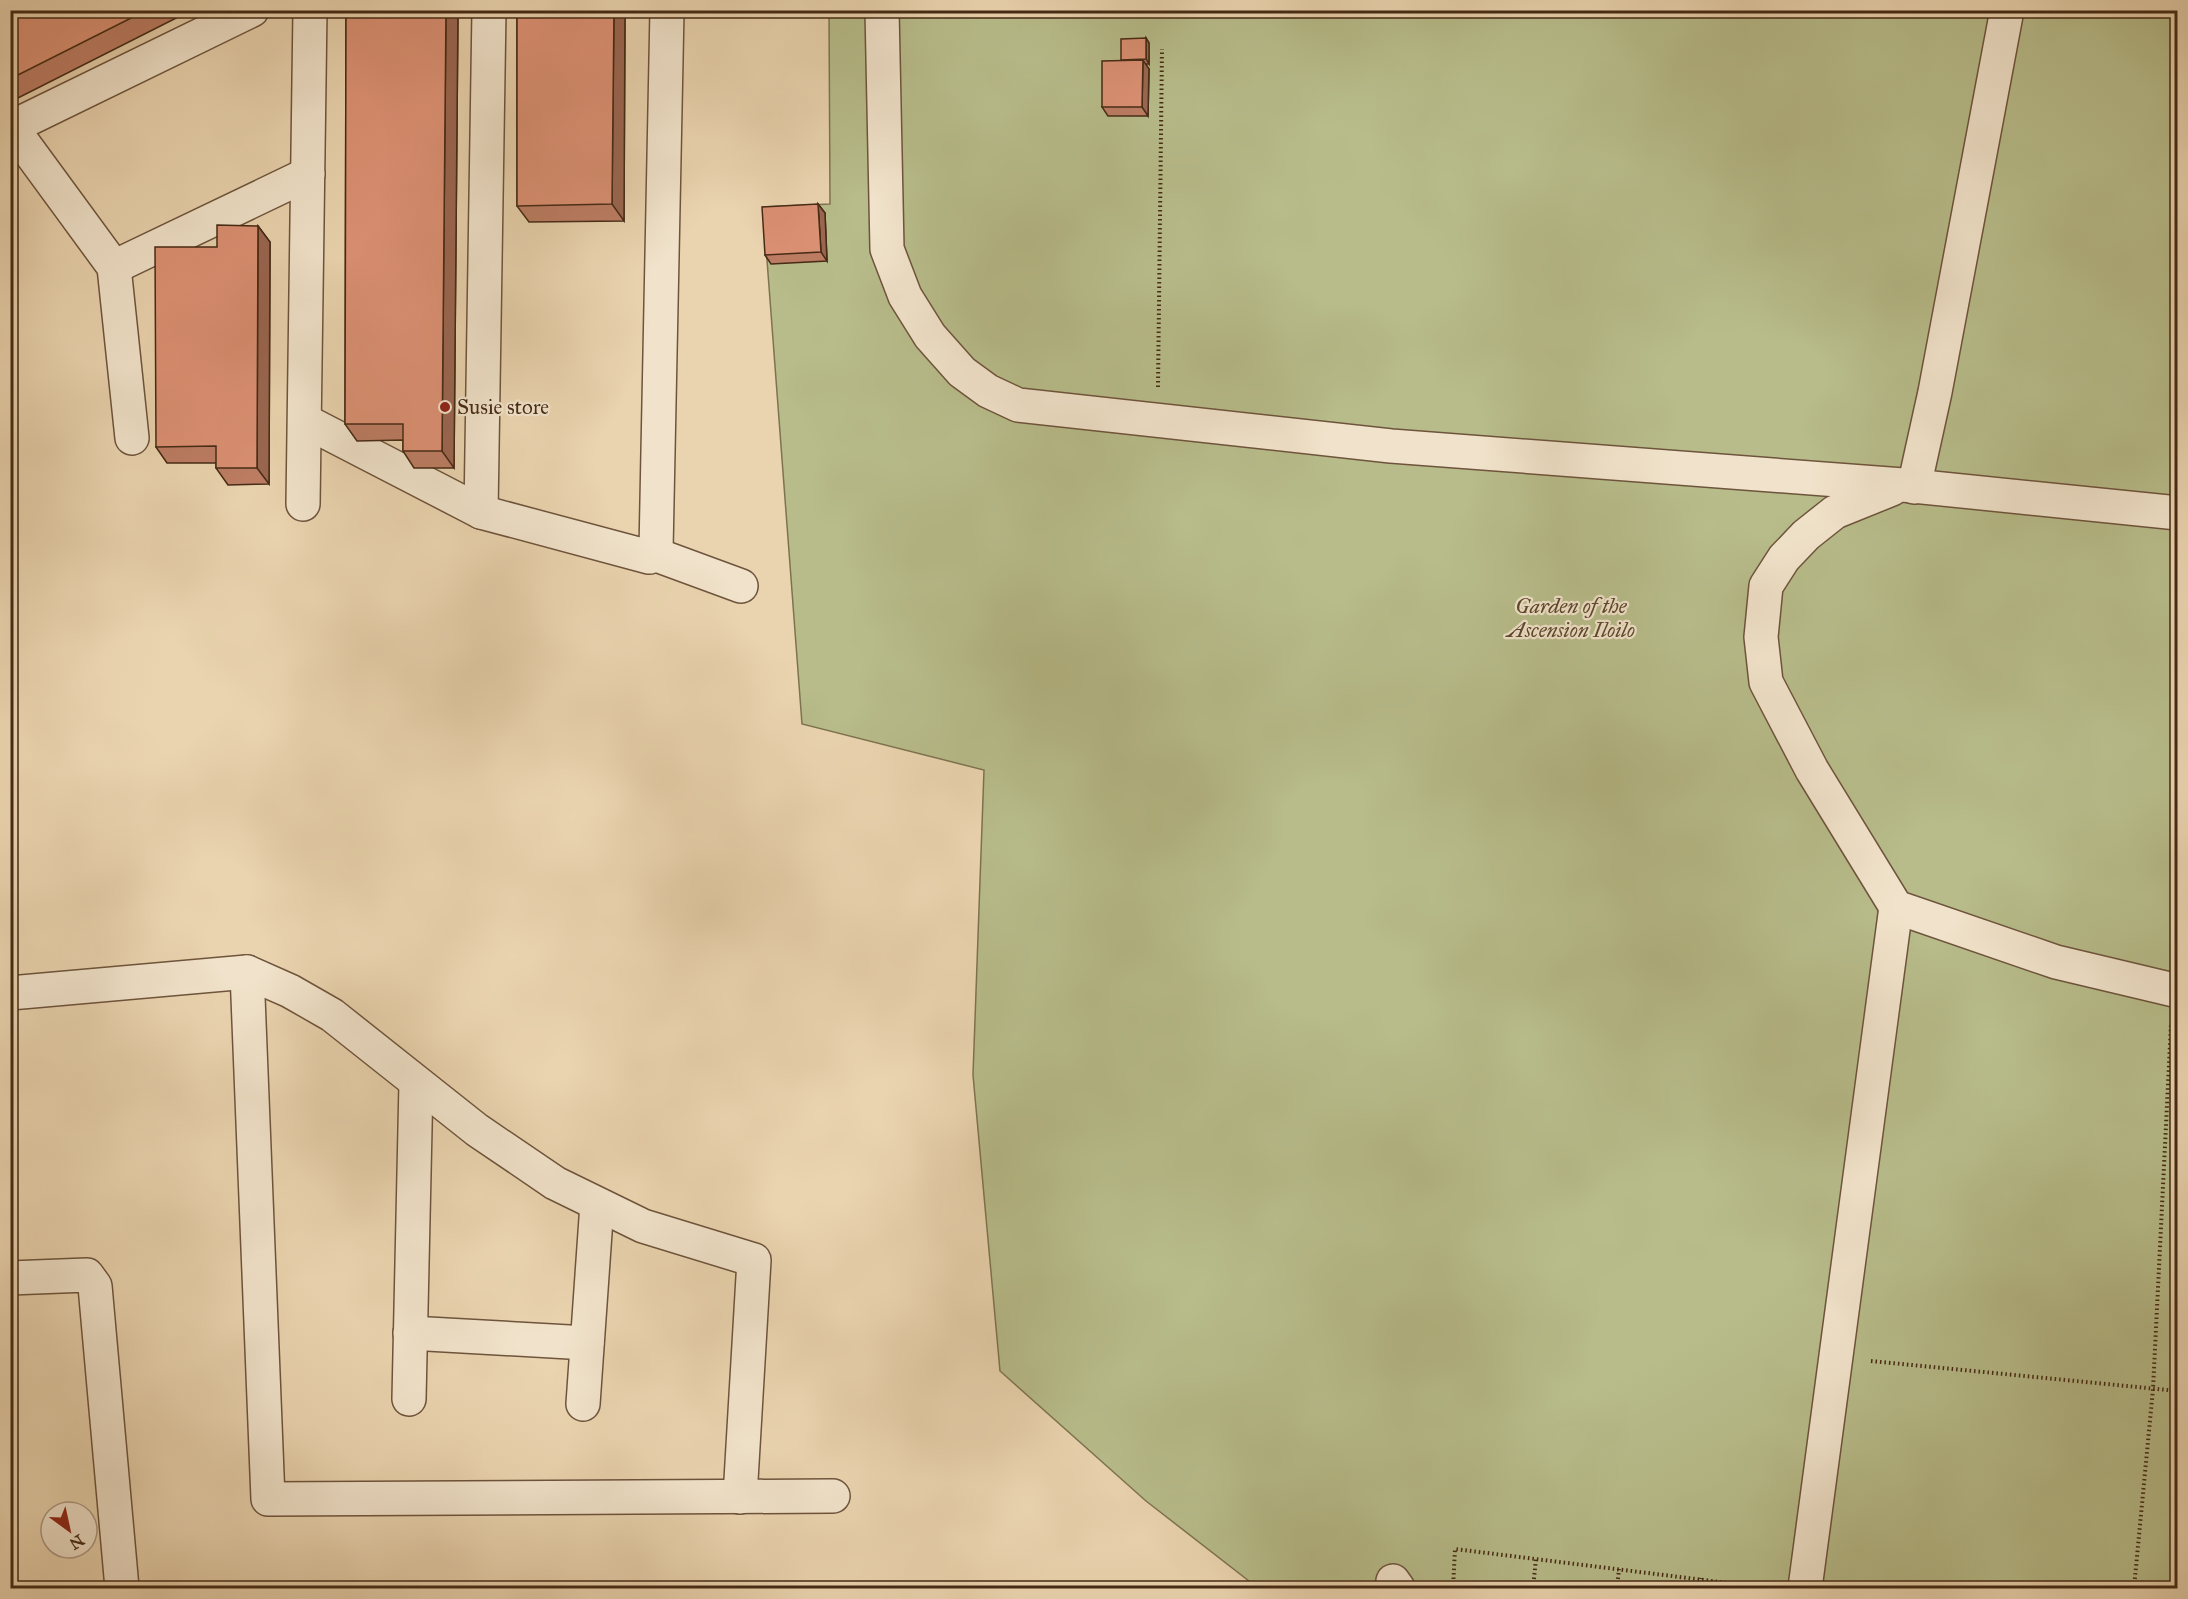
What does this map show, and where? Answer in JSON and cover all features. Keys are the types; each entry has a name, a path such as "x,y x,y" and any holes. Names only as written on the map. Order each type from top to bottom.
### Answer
{"street":[{"path":"132,438 114,267 11,126 252,10"},
{"path":"303,504 310,10"},
{"path":"481,512 489,10"},
{"path":"305,421 481,512 649,557 654,554 657,538 667,10"},
{"path":"882,10 887,249 905,296 930,336 962,372 988,391 1018,405 1391,446 1908,486 2178,513"},
{"path":"1908,486 1935,392 2007,10"},
{"path":"114,267 308,174"},
{"path":"1805,1588 1896,907 1812,770 1766,682 1761,637 1767,586 1784,558 1835,512 1908,486"},
{"path":"654,554 741,586"},
{"path":"1896,907 2056,962 2175,991"},
{"path":"247,972 268,1499 833,1496"},
{"path":"10,993 247,972 290,991 332,1015 416,1083 512,1155 555,1183 643,1226 754,1260 740,1497"},
{"path":"409,1399 416,1083"},
{"path":"583,1404 597,1204"},
{"path":"10,1278 87,1275 95,1286 122,1588"},
{"path":"410,1333 587,1343"}],"path":[{"path":"1158,421 1162,49"},
{"path":"2134,1588 2153,1389 2175,991"},
{"path":"1862,1360 2178,1391"},
{"path":"1453,1588 1455,1549 1768,1588"},
{"path":"1533,1588 1536,1558"},
{"path":"1617,1588 1619,1569"},
{"path":"1700,1588 1701,1578"}],"green space":[{"name":"Garden of the Ascension Iloilo","path":"829,11 2177,11 2177,1588 1258,1588 1146,1501 1000,1371 973,1075 984,770 802,724 763,207 830,204"}],"building":[{"path":"10,10 147,10 10,79"},
{"path":"346,10 446,10 442,451 403,451 403,424 345,424"},
{"path":"517,10 614,10 612,204 517,206"},
{"path":"1146,38 1146,59 1121,60 1121,39"},
{"path":"1143,60 1142,107 1102,107 1102,61"},
{"path":"818,204 821,252 765,255 762,207"},
{"path":"217,225 258,226 257,468 216,468 216,446 156,447 155,247 217,247"}],"place":[{"name":"Susie store","path":"445,407"}]}
